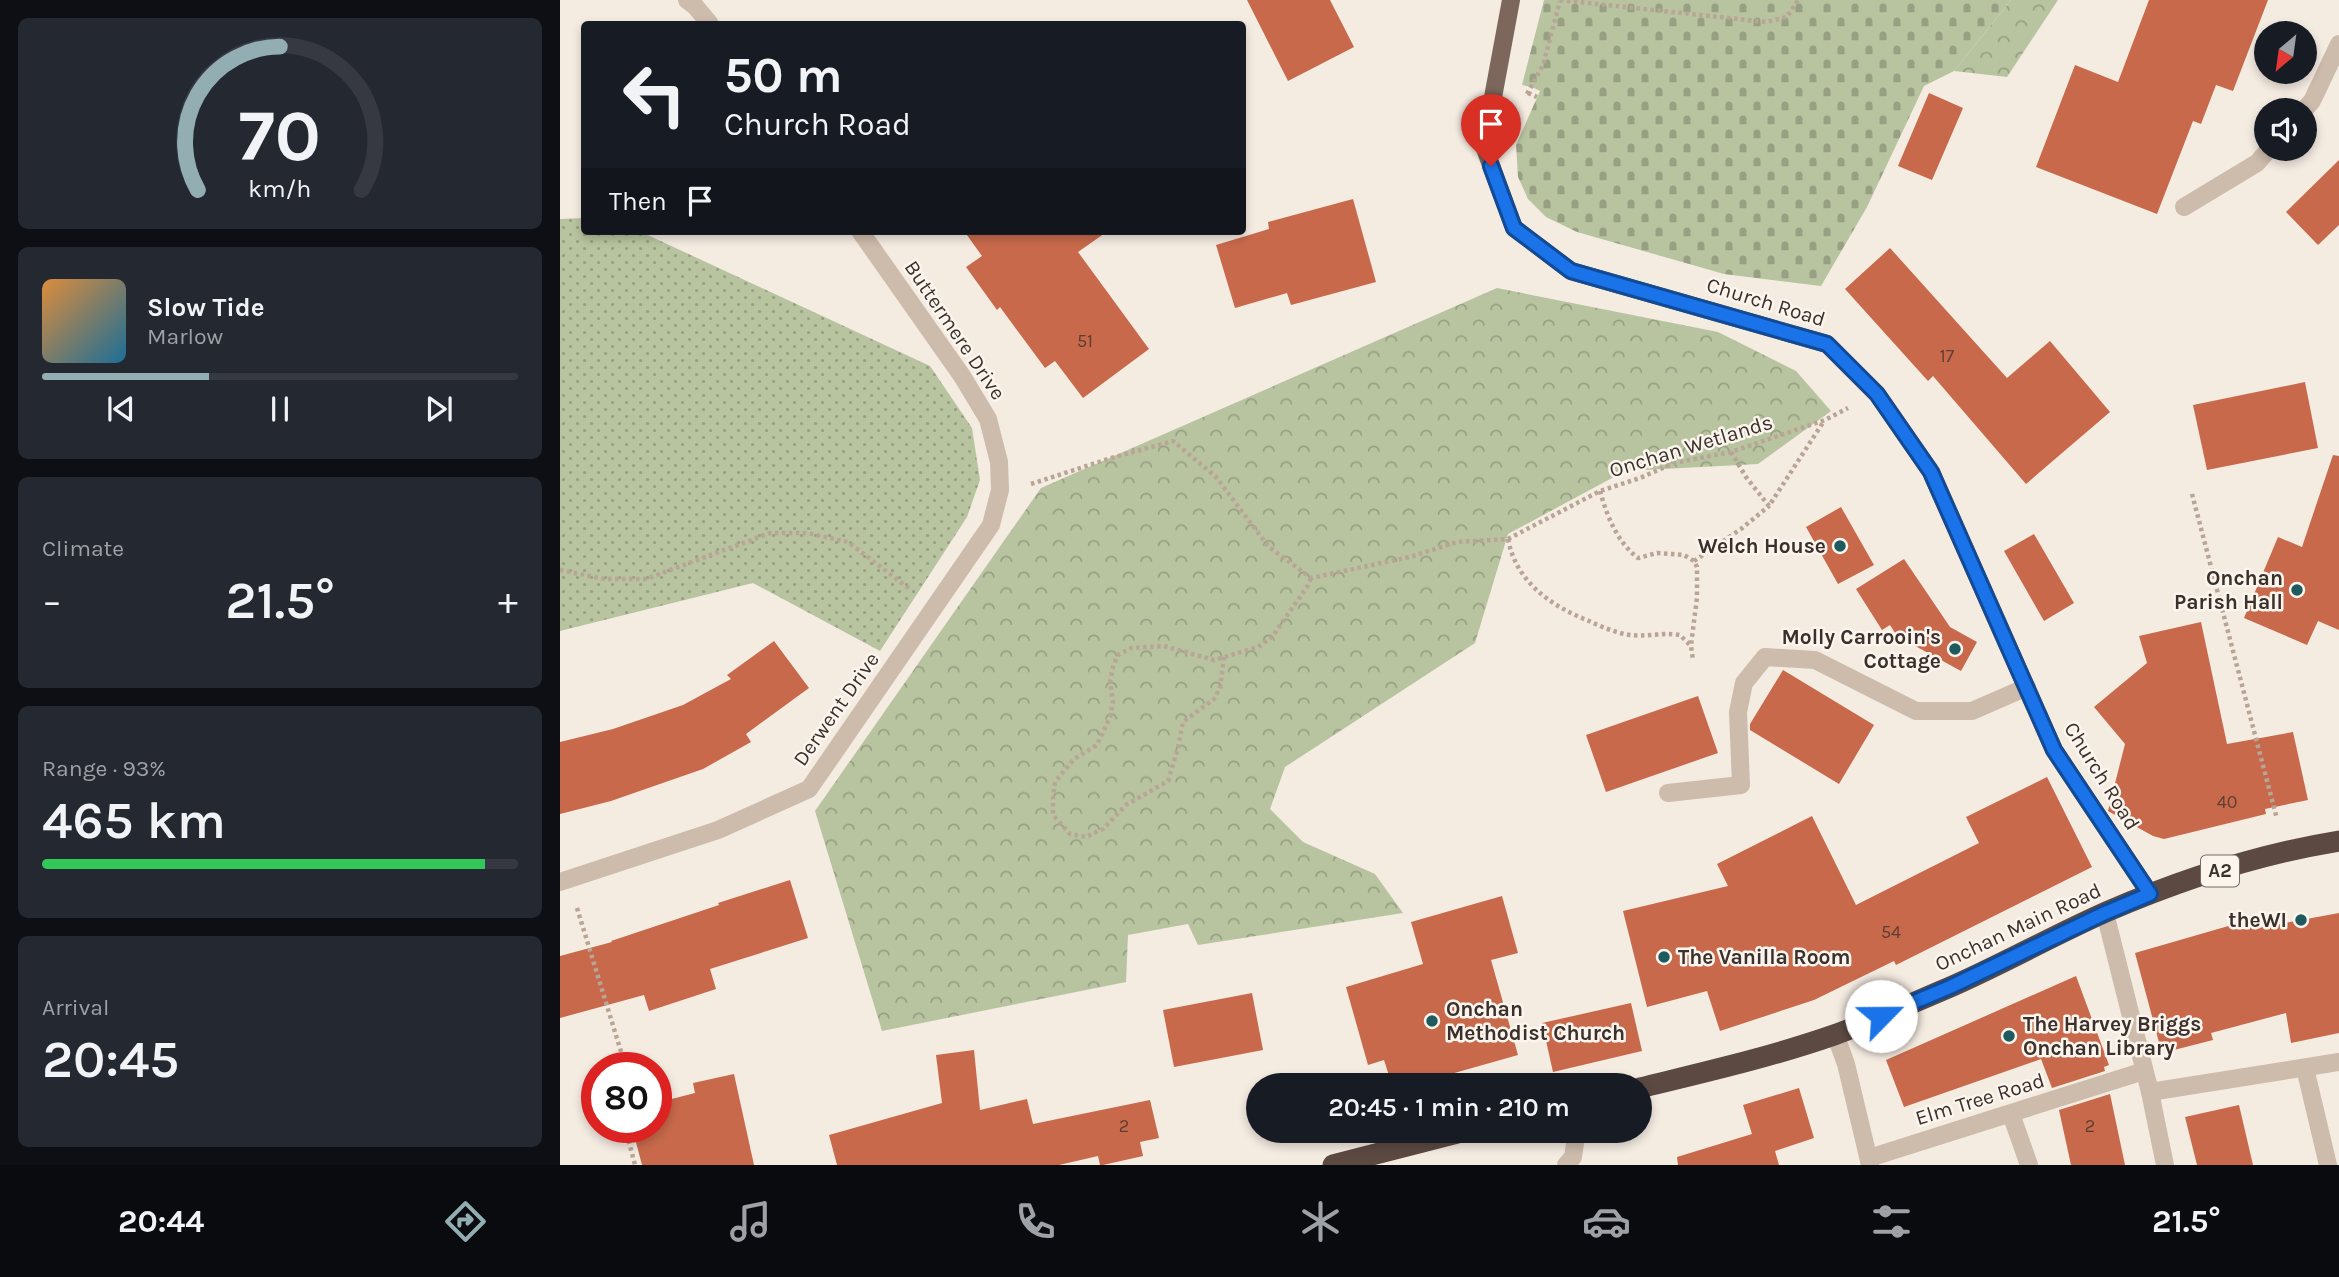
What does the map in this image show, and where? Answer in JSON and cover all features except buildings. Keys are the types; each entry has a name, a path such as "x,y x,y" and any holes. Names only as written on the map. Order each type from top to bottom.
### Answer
{"highway":[{"name":"Onchan Main Road","path":"1652,1085 1835,1034 1950,987 2105,913 2195,878 2297,848 2339,841"},
{"path":"1334,1165 1419,1143"}],"main road":[{"name":"Church Road","path":"1511,0 1484,146 1514,228 1571,271 1827,344 1877,394 1931,472 2054,750 2150,894"}],"street":[{"path":"687,0 708,21"},
{"path":"2313,98 2339,44"},
{"path":"2184,207 2259,161"},
{"name":"Buttermere Drive","path":"863,235 988,419 999,461"},
{"name":"Derwent Drive","path":"560,883 718,830 809,789 991,525 1000,490 999,461"},
{"path":"1668,793 1741,785 1738,712 1744,682 1765,657 1815,660 1916,712 1972,711 2027,687"},
{"path":"2105,913 2150,1092 2165,1165"},
{"path":"1835,1034 1846,1064 1869,1161"},
{"path":"2150,1092 2339,1062"},
{"path":"2305,1068 2328,1165"},
{"name":"Elm Tree Road","path":"1869,1161 2144,1071"},
{"path":"2011,1114 2029,1165"},
{"path":"1566,1165 1573,1157 1575,1143"}],"path":[{"path":"1560,1 1766,22 1787,18 1798,0"},
{"path":"1528,93 1537,97"},
{"name":"Onchan Wetlands","path":"1311,578 1410,557 1457,542 1508,540 1600,491 1674,463 1731,452 1825,420 1877,394"},
{"path":"1694,561 1769,506 1825,420"},
{"path":"1000,490 1044,481 1173,441 1216,477 1268,546 1311,578 1272,637 1258,647 1224,657 1214,660 1164,646 1148,645 1131,648 1118,655 1111,682 1113,702 1105,730 1097,745 1074,759 1055,782 1054,815 1070,834 1086,837 1103,829 1126,805 1168,781 1183,722 1214,699 1220,688 1224,657"},
{"path":"1731,452 1746,477 1769,506"},
{"path":"1600,491 1606,515 1628,550 1638,558 1657,553 1684,555 1698,567 1698,598 1690,646 1693,660"},
{"path":"2192,494 2277,819"},
{"path":"560,570 604,579 646,579 770,533 807,533 848,542 916,595 935,606"},
{"path":"1508,540 1510,551 1521,571 1537,591 1560,609 1615,632 1633,635 1680,635 1690,646"},
{"path":"574,900 621,1052"},
{"path":"629,1143 635,1165"}],"green space":[{"path":"1544,0 2011,0 1954,71 1924,86 1867,207 1821,286 1724,274 1577,232 1546,217 1528,199 1518,177 1516,145 1540,91 1522,85"},
{"path":"2011,0 2058,0 2007,77 1954,71"},
{"path":"581,218 581,235 648,235 930,366 972,428 980,480 967,517 880,651 753,583 560,631 560,219"},
{"path":"1497,288 1718,332 1796,371 1831,411 1758,464 1625,471 1508,534 1475,643 1285,767 1270,809 1303,842 1375,874 1403,913 1198,945 1188,924 1128,935 1126,982 882,1031 815,811 1041,488"}],"place":[{"name":"Welch House","path":"1840,546"},
{"name":"Onchan Parish Hall","path":"2297,590"},
{"name":"Molly Carrooin's Cottage","path":"1955,649"},
{"name":"theWI","path":"2301,920"},
{"name":"The Vanilla Room","path":"1664,957"},
{"name":"Onchan Methodist Church","path":"1432,1021"},
{"name":"The Harvey Briggs Onchan Library","path":"2009,1036"}],"route":[{"path":"1491,166 1514,228 1571,271 1827,344 1877,394 1931,472 2054,750 2150,894 1881,1016"}]}
